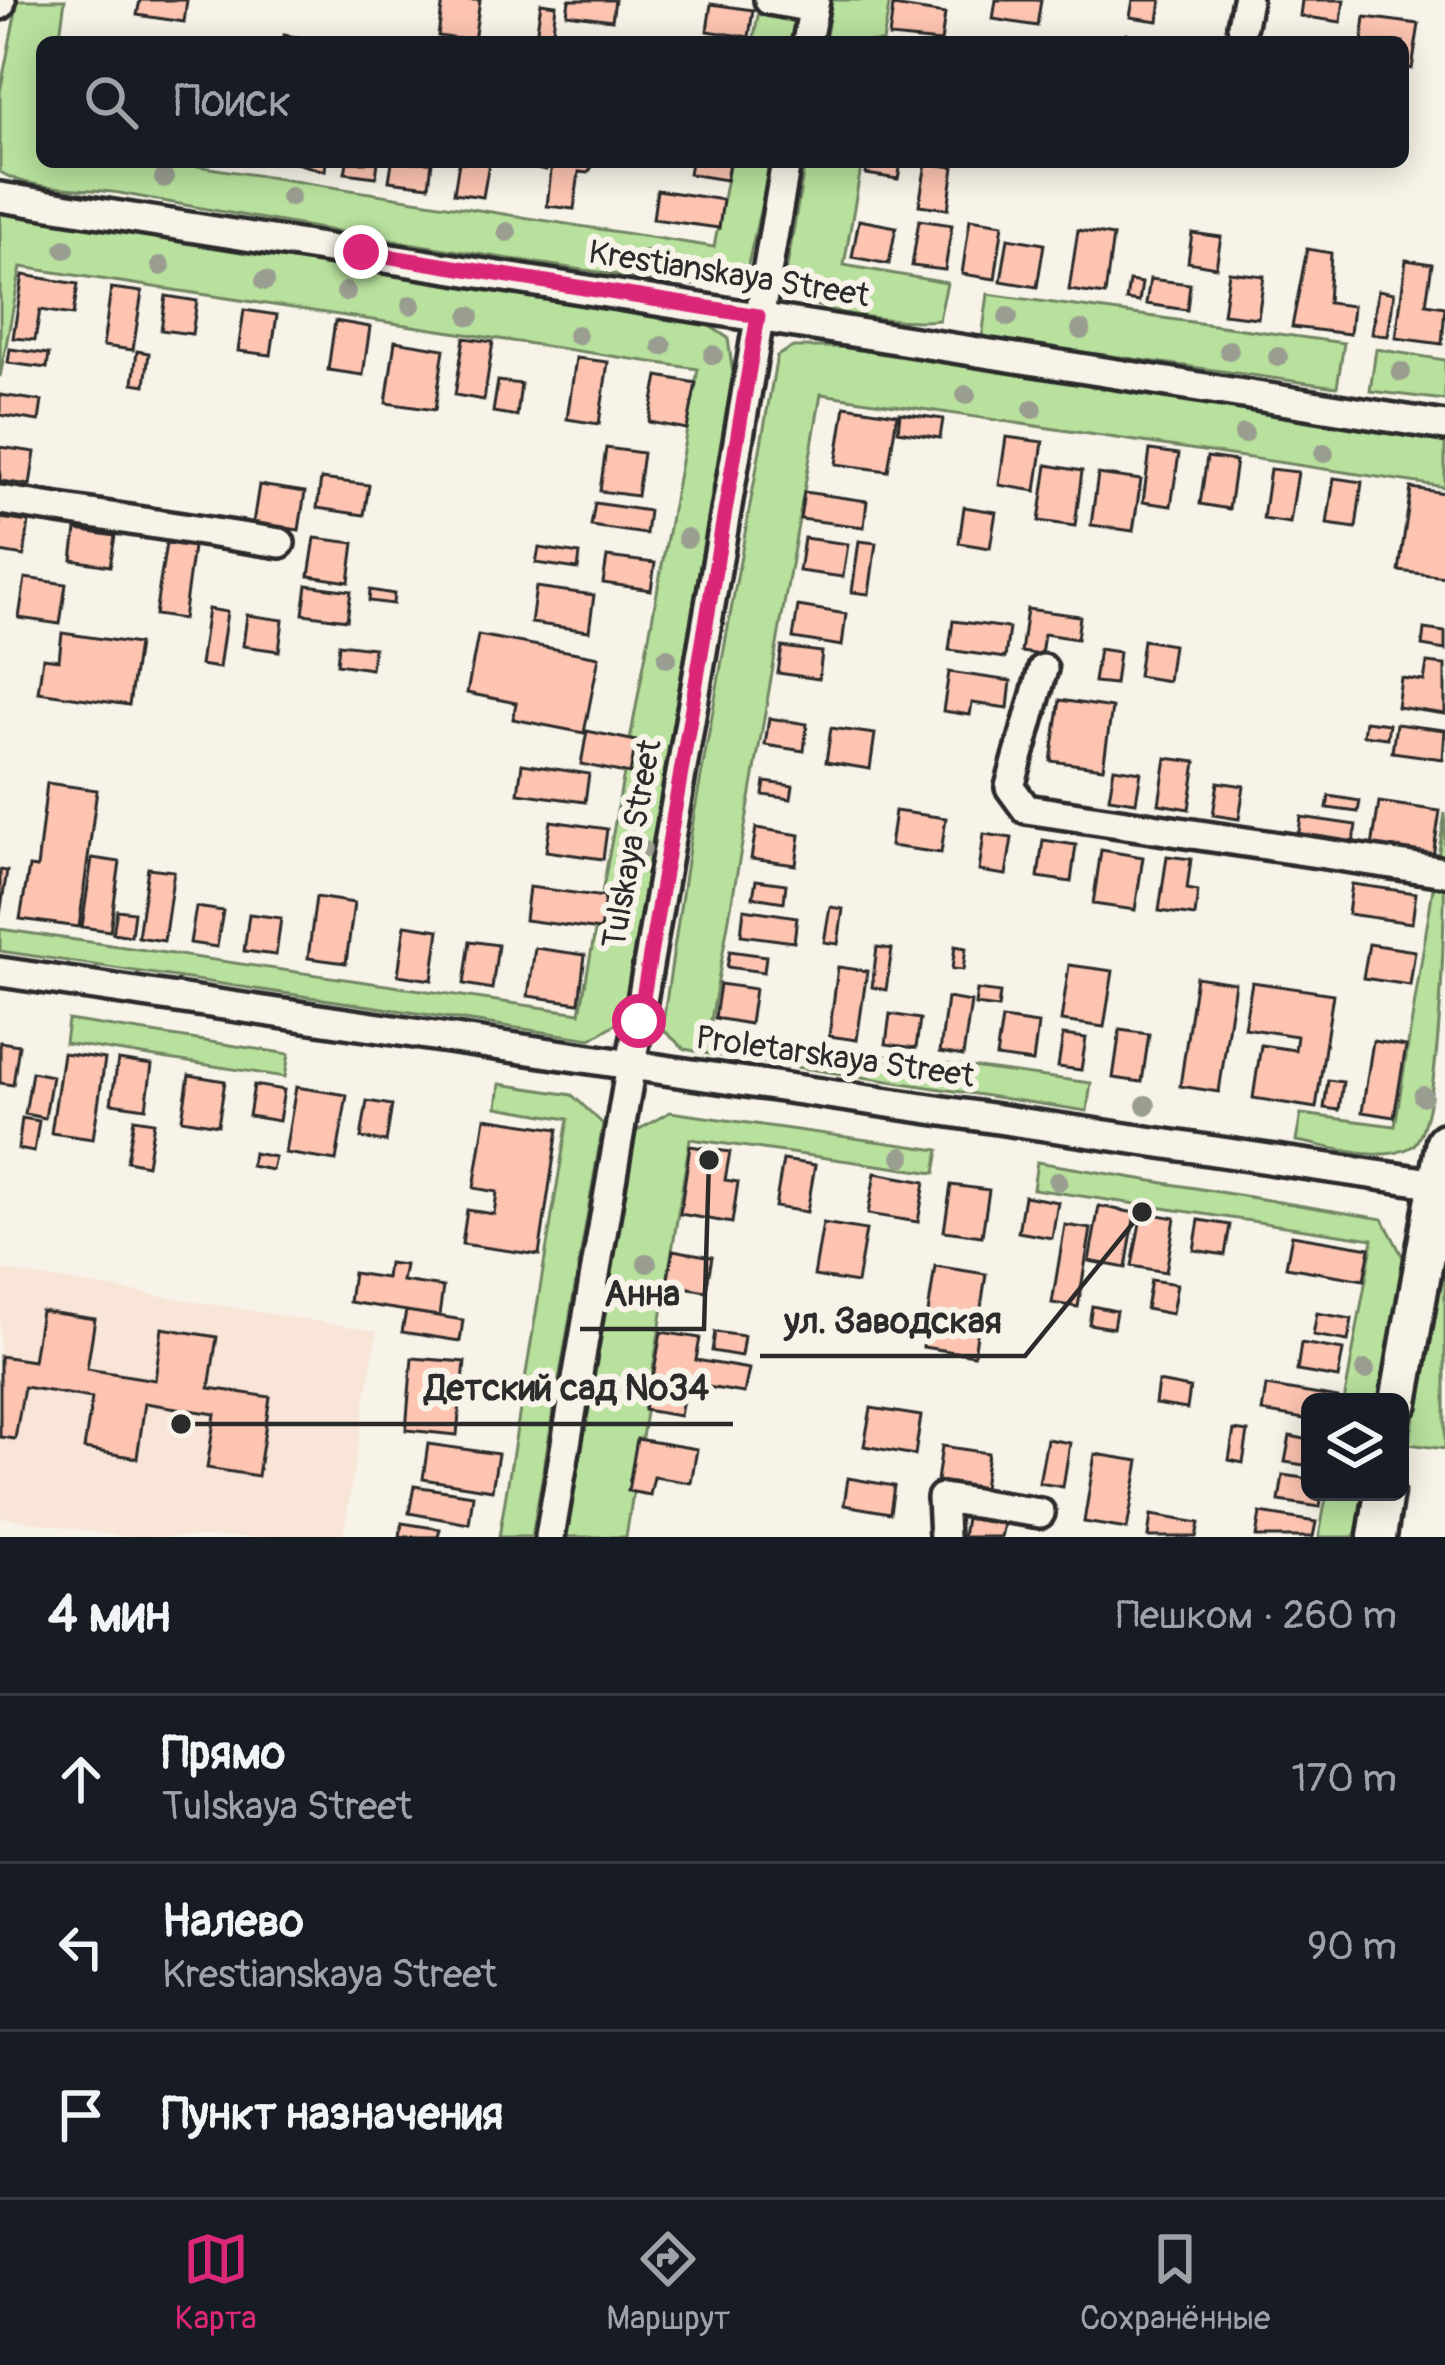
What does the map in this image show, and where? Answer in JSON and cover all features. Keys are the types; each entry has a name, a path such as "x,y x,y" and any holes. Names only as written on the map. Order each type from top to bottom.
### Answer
{"main road":[{"path":"1401,1393 1445,1142"},
{"path":"1377,1537 1383,1501"}],"street":[{"path":"770,0 814,4 808,36"},
{"name":"Tulskaya Street","path":"550,1537 785,168"},
{"name":"Krestianskaya Street","path":"0,197 1445,426"},
{"path":"0,500 280,543"},
{"path":"1043,669 1010,787 1026,809 1445,872"},
{"name":"Proletarskaya Street","path":"0,972 1441,1184"},
{"path":"944,1537 942,1498 1040,1513"}],"shaded area":[{"path":"0,1270 377,1331 343,1537 126,1537 0,1517"}],"green space":[{"path":"18,0 65,0 60,36 36,36 36,168 210,168 714,247 729,168 770,168 747,269 724,284 685,285 14,179 0,172 0,92"},
{"path":"761,0 801,0 794,36 754,36"},
{"path":"832,0 890,0 884,36 826,36"},
{"path":"804,168 861,168 844,265 947,283 939,320 880,319 833,310 812,304 784,285"},
{"path":"0,212 702,321 728,338 733,374 622,1020 591,1039 0,951 0,929 580,1013 698,369 21,267 0,377"},
{"path":"988,294 1344,343 1337,387 982,338"},
{"path":"793,347 874,347 1299,413 1445,443 1445,487 821,394 709,1032 1091,1083 1087,1111 709,1054 685,1049 662,1029 693,821 777,356"},
{"path":"1376,349 1445,360 1445,400 1370,391"},
{"path":"1445,813 1441,990 1424,1125 1413,1146 1386,1154 1296,1141 1301,1114 1395,1126"},
{"path":"68,1020 289,1054 285,1077 65,1043"},
{"path":"500,1084 572,1095 603,1124 532,1537 499,1537 568,1119 497,1107"},
{"path":"670,1112 939,1150 935,1173 690,1139 626,1537 566,1537 636,1131"},
{"path":"1037,1162 1383,1219 1405,1261 1383,1393 1346,1393 1373,1239 1033,1189"},
{"path":"1445,1260 1445,1449 1409,1444"},
{"path":"1325,1501 1362,1501 1355,1537 1319,1537"}],"building":[{"path":"140,0 187,0 184,22 137,15"},
{"path":"443,0 480,0 475,36 438,36"},
{"path":"569,0 615,0 612,20 567,14"},
{"path":"996,0 1041,0 1037,26 993,19"},
{"path":"1133,0 1161,0 1158,21 1130,17"},
{"path":"1302,0 1344,0 1341,22 1300,16"},
{"path":"541,3 556,5 552,36 536,36"},
{"path":"711,4 753,10 749,36 707,31"},
{"path":"893,6 945,14 942,36 889,36"},
{"path":"1365,17 1419,24 1412,69 1409,36 1363,36"},
{"path":"346,168 377,168 376,177 345,173"},
{"path":"391,168 431,168 429,186 389,181"},
{"path":"458,168 488,168 483,197 454,193"},
{"path":"551,168 591,168 588,173 579,172 574,209 547,206"},
{"path":"690,168 728,168 726,180 689,174"},
{"path":"867,168 900,168 898,179 866,174"},
{"path":"925,168 954,168 948,209 919,205"},
{"path":"657,190 723,200 719,228 653,219"},
{"path":"970,219 1003,224 995,279 962,274"},
{"path":"859,220 896,227 889,264 852,257"},
{"path":"919,220 952,225 945,270 912,266"},
{"path":"1078,230 1113,236 1105,295 1069,290"},
{"path":"1192,233 1221,237 1216,267 1188,262"},
{"path":"1008,238 1044,244 1037,287 1001,281"},
{"path":"1307,249 1331,253 1328,303 1353,306 1350,334 1292,327"},
{"path":"1406,260 1432,264 1426,304 1445,307 1442,344 1396,338"},
{"path":"1229,272 1264,276 1258,318 1223,314"},
{"path":"23,275 78,284 73,315 40,310 35,340 13,338"},
{"path":"1150,279 1190,284 1187,310 1146,304"},
{"path":"1129,281 1142,283 1139,302 1126,300"},
{"path":"111,288 142,292 133,350 103,346"},
{"path":"1378,290 1394,293 1388,336 1372,334"},
{"path":"166,296 197,301 192,334 161,330"},
{"path":"244,310 277,315 271,355 238,351"},
{"path":"335,321 370,327 363,375 328,370"},
{"path":"464,338 493,342 484,400 455,395"},
{"path":"395,341 444,349 435,410 386,403"},
{"path":"10,349 49,354 47,368 8,363"},
{"path":"137,351 149,353 145,385 133,383"},
{"path":"576,358 608,362 599,424 567,419"},
{"path":"658,376 696,383 687,429 649,422"},
{"path":"498,381 521,384 517,416 493,412"},
{"path":"0,395 42,401 39,421 0,415"},
{"path":"845,406 897,414 888,471 836,464"},
{"path":"900,413 943,419 940,438 898,431"},
{"path":"1006,437 1043,442 1036,491 999,485"},
{"path":"0,447 35,452 30,485 0,481"},
{"path":"606,448 643,453 637,496 600,491"},
{"path":"1150,450 1179,454 1171,506 1143,502"},
{"path":"1207,457 1236,461 1229,509 1200,504"},
{"path":"1047,465 1082,471 1075,526 1039,521"},
{"path":"1270,469 1298,472 1290,523 1263,519"},
{"path":"1098,474 1141,480 1133,531 1091,525"},
{"path":"1334,478 1362,482 1356,528 1327,524"},
{"path":"321,479 369,485 364,515 317,508"},
{"path":"259,485 305,492 299,530 253,523"},
{"path":"1411,488 1445,493 1445,577 1399,571"},
{"path":"804,492 867,501 864,527 800,519"},
{"path":"595,503 649,511 646,534 591,526"},
{"path":"964,507 996,512 990,548 959,543"},
{"path":"0,518 29,522 24,556 0,552"},
{"path":"76,530 115,536 110,566 72,560"},
{"path":"315,538 354,543 349,582 309,576"},
{"path":"804,538 848,544 843,577 799,571"},
{"path":"859,541 876,543 869,594 852,592"},
{"path":"166,543 193,547 183,619 155,615"},
{"path":"539,548 580,554 578,569 536,563"},
{"path":"607,557 655,563 651,590 603,583"},
{"path":"25,578 66,584 60,624 19,618"},
{"path":"307,585 351,591 347,620 303,614"},
{"path":"536,587 594,595 589,631 531,623"},
{"path":"370,590 394,594 393,604 369,601"},
{"path":"798,606 846,614 842,646 793,638"},
{"path":"208,609 227,612 219,668 200,665"},
{"path":"1027,609 1080,616 1077,639 1044,634 1041,655 1021,652"},
{"path":"247,615 283,620 279,651 243,646"},
{"path":"953,621 1009,628 1005,658 949,650"},
{"path":"1424,629 1445,632 1445,650 1422,646"},
{"path":"62,633 138,644 129,705 38,692 43,658 59,660"},
{"path":"478,635 599,657 584,733 513,719 516,703 467,693"},
{"path":"1143,640 1173,645 1168,681 1138,676"},
{"path":"339,644 374,648 371,669 337,664"},
{"path":"782,647 822,652 819,679 778,673"},
{"path":"1099,649 1119,652 1115,684 1094,682"},
{"path":"1427,663 1445,665 1445,714 1397,707 1401,678 1424,681"},
{"path":"949,672 1011,681 1008,708 972,703 970,715 943,711"},
{"path":"1060,700 1112,708 1103,768 1051,761"},
{"path":"769,718 807,724 804,751 765,745"},
{"path":"1365,721 1389,724 1387,738 1363,735"},
{"path":"1396,724 1445,730 1443,759 1392,752"},
{"path":"831,728 875,734 870,769 826,762"},
{"path":"587,731 636,741 630,774 581,764"},
{"path":"1166,758 1196,762 1189,809 1159,804"},
{"path":"522,764 589,774 585,802 518,793"},
{"path":"1114,768 1141,772 1136,802 1109,798"},
{"path":"765,782 793,786 791,799 763,795"},
{"path":"1218,782 1244,786 1239,819 1213,815"},
{"path":"47,783 97,790 79,927 20,919 29,867 37,868"},
{"path":"1329,796 1360,801 1358,812 1327,808"},
{"path":"1379,802 1440,811 1433,856 1372,847"},
{"path":"895,811 946,818 941,853 890,846"},
{"path":"1301,817 1356,825 1352,852 1297,845"},
{"path":"551,821 607,829 603,859 546,851"},
{"path":"756,828 800,835 796,865 751,859"},
{"path":"984,834 1012,838 1006,875 979,871"},
{"path":"1043,840 1076,845 1071,882 1038,877"},
{"path":"1101,850 1143,857 1135,910 1093,904"},
{"path":"1167,856 1191,859 1187,889 1198,891 1195,916 1159,911"},
{"path":"92,858 120,862 110,931 82,927"},
{"path":"148,868 174,871 164,941 138,937"},
{"path":"0,870 7,871 0,914"},
{"path":"756,880 786,884 784,902 753,897"},
{"path":"1352,884 1416,893 1412,923 1348,914"},
{"path":"529,887 605,897 600,930 525,920"},
{"path":"316,897 354,903 346,963 308,958"},
{"path":"196,907 223,911 217,947 190,943"},
{"path":"830,907 843,909 838,944 824,942"},
{"path":"744,909 797,917 794,942 741,935"},
{"path":"117,910 134,912 131,936 113,933"},
{"path":"249,914 281,918 276,955 244,951"},
{"path":"405,925 439,930 432,980 398,975"},
{"path":"470,941 498,945 492,989 464,984"},
{"path":"1369,944 1415,951 1410,985 1363,978"},
{"path":"955,946 966,948 963,970 952,969"},
{"path":"877,947 892,949 886,990 872,987"},
{"path":"535,948 585,955 579,1003 528,996"},
{"path":"730,951 766,956 764,972 727,967"},
{"path":"1069,965 1113,971 1104,1027 1061,1021"},
{"path":"838,967 867,971 857,1040 829,1036"},
{"path":"1196,977 1235,983 1219,1092 1180,1086"},
{"path":"1252,982 1333,994 1316,1108 1253,1098 1261,1045 1295,1050 1297,1036 1244,1028"},
{"path":"720,984 755,989 750,1024 715,1018"},
{"path":"977,990 1000,993 998,1008 975,1005"},
{"path":"947,998 971,1002 963,1056 940,1052"},
{"path":"890,1014 920,1019 916,1048 886,1044"},
{"path":"1002,1019 1038,1024 1033,1062 996,1057"},
{"path":"1120,1030 1149,1034 1142,1082 1113,1078"},
{"path":"1063,1035 1086,1038 1081,1070 1058,1067"},
{"path":"1373,1041 1406,1046 1394,1117 1362,1112"},
{"path":"0,1042 19,1045 13,1085 0,1083"},
{"path":"63,1053 105,1059 93,1139 51,1133"},
{"path":"118,1060 152,1065 146,1108 111,1103"},
{"path":"32,1072 52,1076 45,1118 25,1114"},
{"path":"189,1075 225,1081 218,1125 182,1119"},
{"path":"1328,1080 1343,1082 1339,1110 1324,1108"},
{"path":"254,1085 284,1090 279,1121 249,1116"},
{"path":"296,1087 347,1095 336,1161 285,1153"},
{"path":"367,1101 392,1105 386,1142 361,1138"},
{"path":"22,1118 39,1121 34,1152 18,1149"},
{"path":"485,1118 558,1129 539,1255 462,1244 467,1210 494,1214 497,1192 474,1188"},
{"path":"134,1119 154,1122 147,1165 127,1161"},
{"path":"690,1146 730,1152 725,1180 738,1182 732,1223 680,1214"},
{"path":"253,1153 275,1157 272,1170 251,1166"},
{"path":"783,1160 815,1165 807,1212 775,1207"},
{"path":"875,1173 925,1182 918,1222 868,1214"},
{"path":"951,1185 989,1190 982,1236 944,1231"},
{"path":"1024,1196 1058,1202 1052,1238 1018,1232"},
{"path":"1099,1206 1135,1213 1126,1268 1089,1261"},
{"path":"1142,1212 1175,1218 1166,1272 1132,1266"},
{"path":"1199,1220 1230,1225 1225,1255 1194,1250"},
{"path":"823,1223 866,1230 857,1283 814,1276"},
{"path":"1065,1225 1091,1229 1078,1307 1052,1303"},
{"path":"1292,1235 1370,1248 1364,1280 1286,1267"},
{"path":"673,1250 712,1257 706,1291 667,1284"},
{"path":"388,1263 405,1265 402,1281 443,1287 439,1316 349,1302 353,1273 386,1278"},
{"path":"935,1266 986,1274 974,1355 923,1347"},
{"path":"1151,1280 1177,1284 1172,1314 1146,1309"},
{"path":"1092,1306 1116,1311 1113,1328 1089,1324"},
{"path":"41,1311 95,1319 87,1369 155,1380 162,1328 217,1337 209,1388 270,1397 258,1476 207,1468 215,1414 145,1403 137,1458 84,1449 92,1398 24,1387 15,1439 0,1437 0,1356 33,1361"},
{"path":"406,1311 463,1320 460,1341 402,1332"},
{"path":"1317,1313 1352,1319 1348,1341 1313,1335"},
{"path":"661,1332 700,1338 696,1360 749,1369 744,1393 653,1378"},
{"path":"715,1332 744,1336 741,1356 712,1351"},
{"path":"1301,1343 1343,1350 1338,1378 1297,1371"},
{"path":"412,1358 465,1362 462,1392 443,1391 442,1402 460,1403 457,1435 406,1430"},
{"path":"649,1381 685,1387 680,1416 644,1410"},
{"path":"1158,1382 1190,1388 1187,1409 1155,1404"},
{"path":"1266,1386 1308,1393 1301,1393 1301,1418 1262,1412"},
{"path":"871,1408 921,1416 915,1455 864,1446"},
{"path":"1234,1430 1248,1432 1243,1463 1229,1460"},
{"path":"1290,1436 1301,1438 1301,1465 1285,1462"},
{"path":"637,1439 697,1449 691,1483 654,1477 650,1495 628,1491"},
{"path":"1047,1439 1070,1443 1063,1487 1039,1483"},
{"path":"428,1444 498,1454 492,1490 423,1479"},
{"path":"942,1446 988,1453 983,1488 937,1481"},
{"path":"1095,1454 1139,1461 1127,1529 1084,1522"},
{"path":"1283,1475 1301,1478 1301,1501 1321,1501 1320,1507 1279,1501"},
{"path":"848,1478 894,1486 890,1513 844,1505"},
{"path":"414,1486 473,1495 469,1524 409,1513"},
{"path":"1260,1513 1316,1522 1313,1537 1256,1537"},
{"path":"1151,1515 1199,1523 1196,1537 1148,1537"},
{"path":"966,1518 1004,1524 1001,1537 963,1537"},
{"path":"402,1523 440,1529 438,1537 400,1537"}],"place":[{"name":"Анна","path":"709,1160"},
{"name":"ул. Заводская","path":"1142,1212"},
{"name":"Детский сад №34","path":"181,1424"}],"route":[{"path":"361,252 758,316 639,1021"}]}
